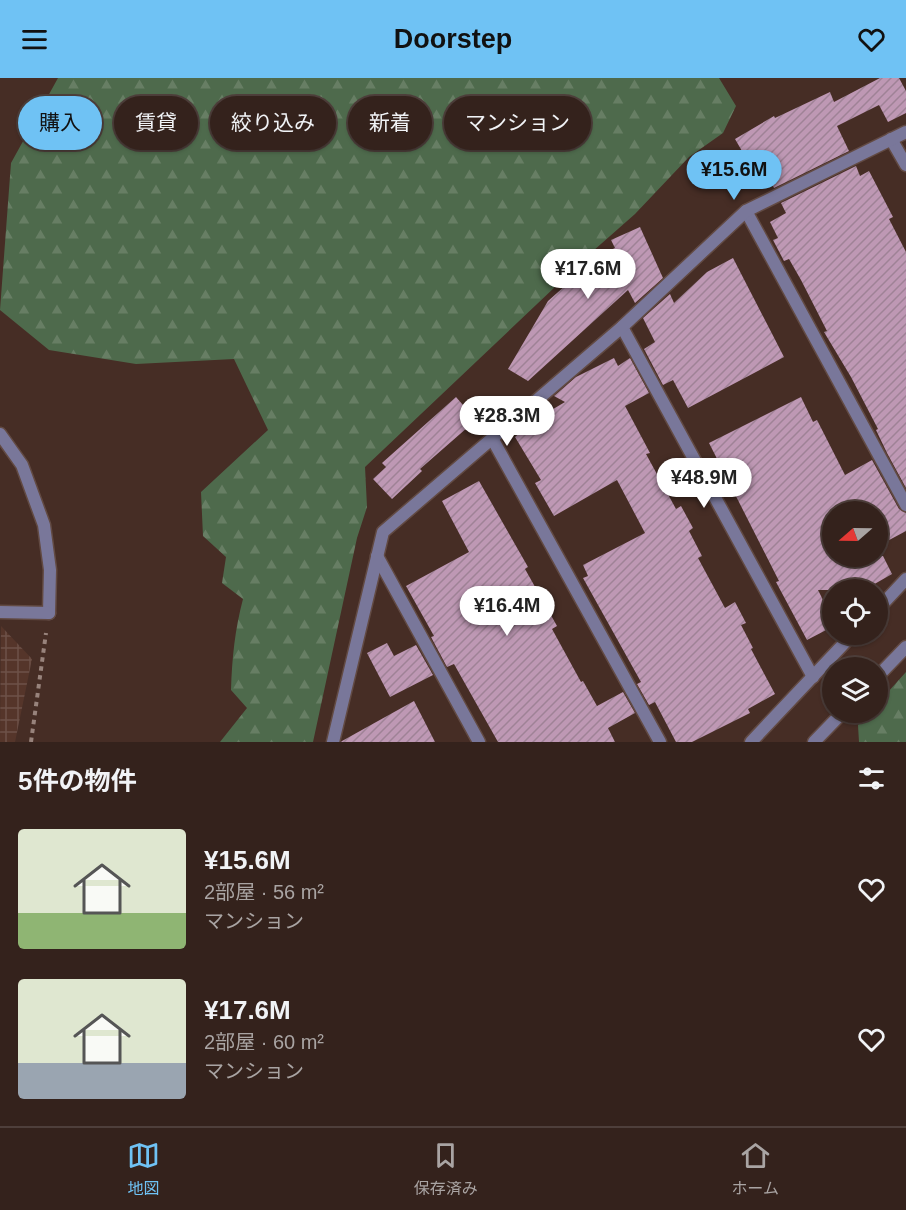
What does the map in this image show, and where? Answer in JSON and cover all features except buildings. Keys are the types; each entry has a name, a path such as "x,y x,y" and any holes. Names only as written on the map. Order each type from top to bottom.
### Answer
{"street":[{"path":"333,742 383,532 622,327 746,211 906,132"},
{"path":"891,139 906,165"},
{"path":"746,211 906,506"},
{"path":"622,327 813,677"},
{"path":"0,434 22,465 44,525 50,570 49,613 0,612"},
{"path":"493,440 660,742"},
{"path":"377,556 479,742"},
{"path":"888,598 906,579"},
{"path":"751,742 843,645"},
{"path":"888,666 906,647"},
{"path":"814,742 832,723"}],"path":[{"path":"31,742 49,613"}],"shaded area":[{"path":"1,626 32,659 15,742 0,742"}],"green space":[{"path":"58,78 719,78 736,106 723,133 689,157 635,214 365,467 367,507 357,538 313,742 220,742 247,708 231,690 234,644 243,599 222,583 226,557 203,536 201,492 268,430 234,359 136,364 49,350 0,310 11,163 18,150 102,150 102,96 48,96"},
{"path":"906,672 906,742 859,742 860,723 888,723 888,692"}]}
